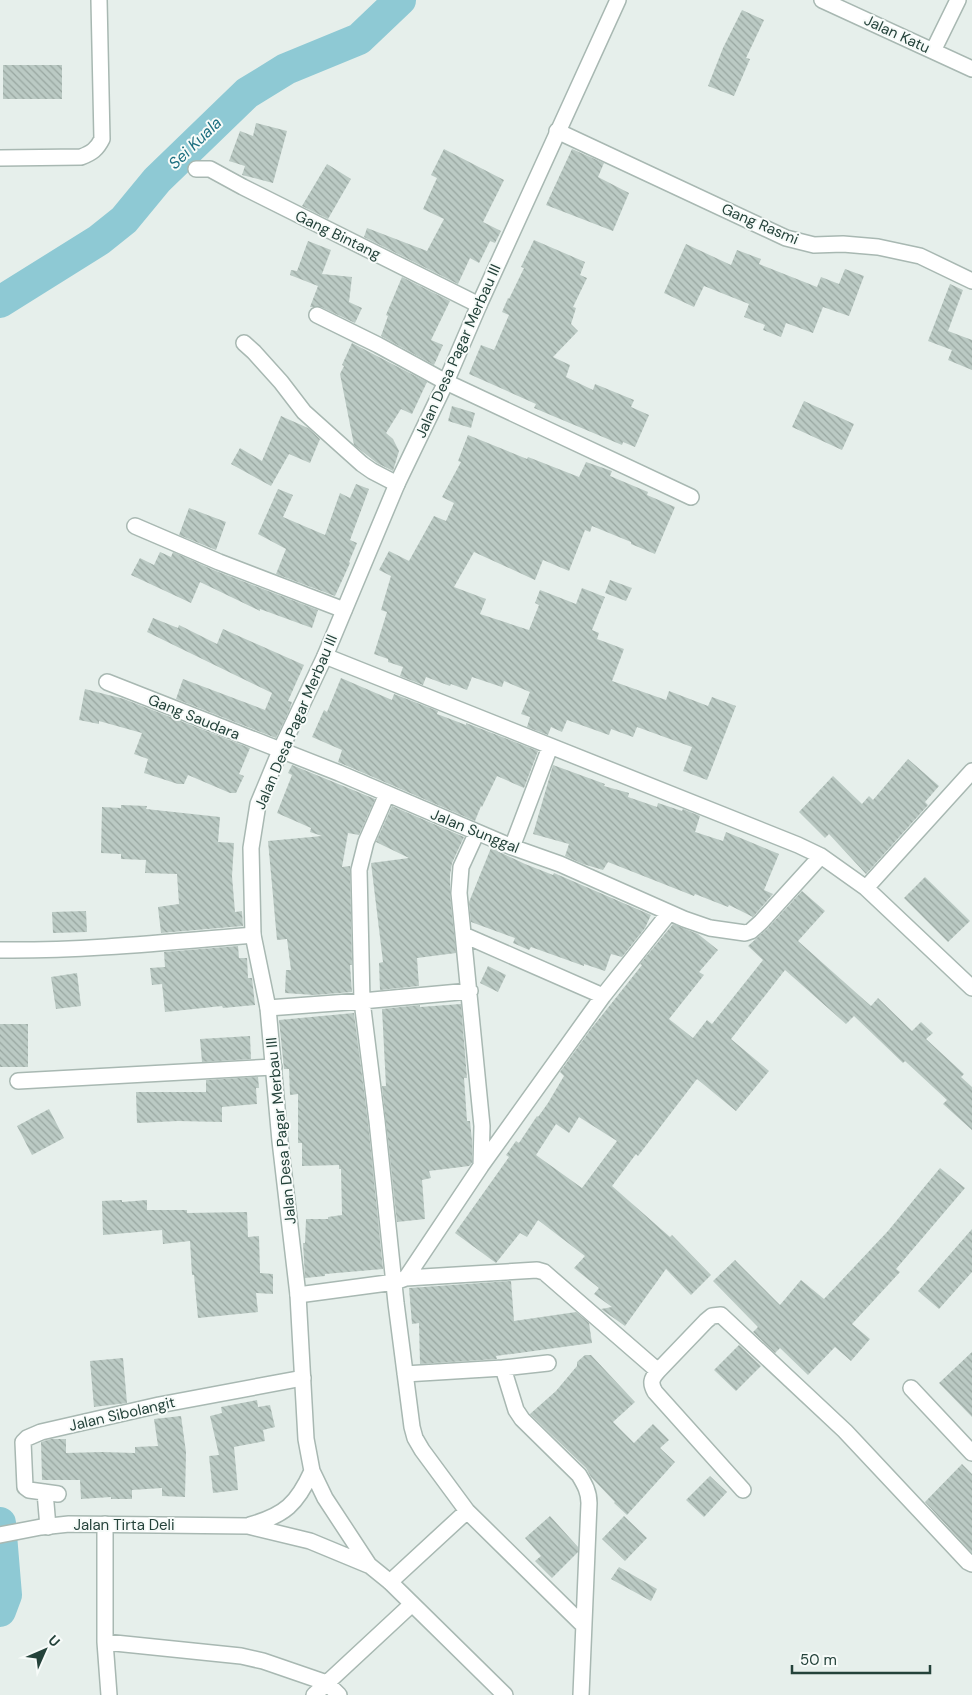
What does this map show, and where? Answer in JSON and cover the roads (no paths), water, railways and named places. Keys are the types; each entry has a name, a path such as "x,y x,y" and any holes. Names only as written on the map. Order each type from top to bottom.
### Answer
{"street":[{"path":"0,158 81,158 91,154 98,147 102,139 99,0"},
{"name":"Jalan Desa Pagar Merbau III","path":"505,1695 390,1582 369,1565 325,1498 312,1470 306,1439 298,1295 280,1141 268,1008 253,935 252,848 258,804 280,751 325,656 397,484 446,382 557,131 618,0"},
{"name":"Jalan Katu","path":"822,0 972,69"},
{"path":"933,51 958,0"},
{"name":"Gang Rasmi","path":"557,131 786,238 814,245 843,244 878,247 920,256 972,280"},
{"name":"Gang Bintang","path":"196,169 210,169 243,188 479,305"},
{"path":"317,315 446,382 691,497"},
{"path":"244,343 282,382 304,412 362,464 397,484"},
{"path":"135,526 218,562 344,610"},
{"path":"325,656 821,856 866,888 972,988"},
{"name":"Gang Saudara","path":"107,682 280,751"},
{"path":"512,847 550,747"},
{"name":"Jalan Sunggal","path":"280,751 339,773 512,847 560,864 669,913 710,928 739,933 751,931 762,922 821,856"},
{"path":"866,888 972,771"},
{"path":"386,794 366,842 360,870 362,1001 400,1280 405,1374 412,1427 415,1438 422,1450 467,1511 584,1625"},
{"path":"477,832 461,867 459,880 482,1126 481,1166"},
{"path":"400,1280 603,996 669,913"},
{"path":"0,950 48,951 253,935"},
{"path":"464,935 603,996"},
{"path":"268,1008 470,991"},
{"path":"18,1081 274,1067"},
{"path":"298,1295 400,1280 537,1270 544,1272 658,1371"},
{"path":"743,1490 652,1387 652,1377 712,1316 721,1315 845,1431 968,1562 972,1564"},
{"path":"405,1374 503,1368 548,1363"},
{"path":"503,1368 516,1410 522,1419 586,1485 588,1494 580,1695"},
{"name":"Jalan Sibolangit","path":"44,1527 52,1493 29,1490 25,1487 23,1442 27,1438 41,1432 159,1405 302,1378"},
{"path":"911,1388 972,1453"},
{"name":"Jalan Tirta Deli","path":"248,1526 270,1520 288,1508 303,1491 312,1470"},
{"path":"390,1582 467,1511"},
{"path":"105,1524 105,1642 109,1695"},
{"name":"Jalan Tirta Deli","path":"0,1536 44,1527 105,1524 248,1526 310,1541 369,1565"},
{"path":"314,1695 412,1604"},
{"path":"105,1642 241,1656 263,1661 327,1683 339,1695"}],"waterway":[{"name":"Sei Kuala","path":"0,302 99,240 124,220 157,180 247,93 286,69 359,39 400,0"},
{"name":"Sei Kuala","path":"0,1523 6,1595 0,1611"}]}
